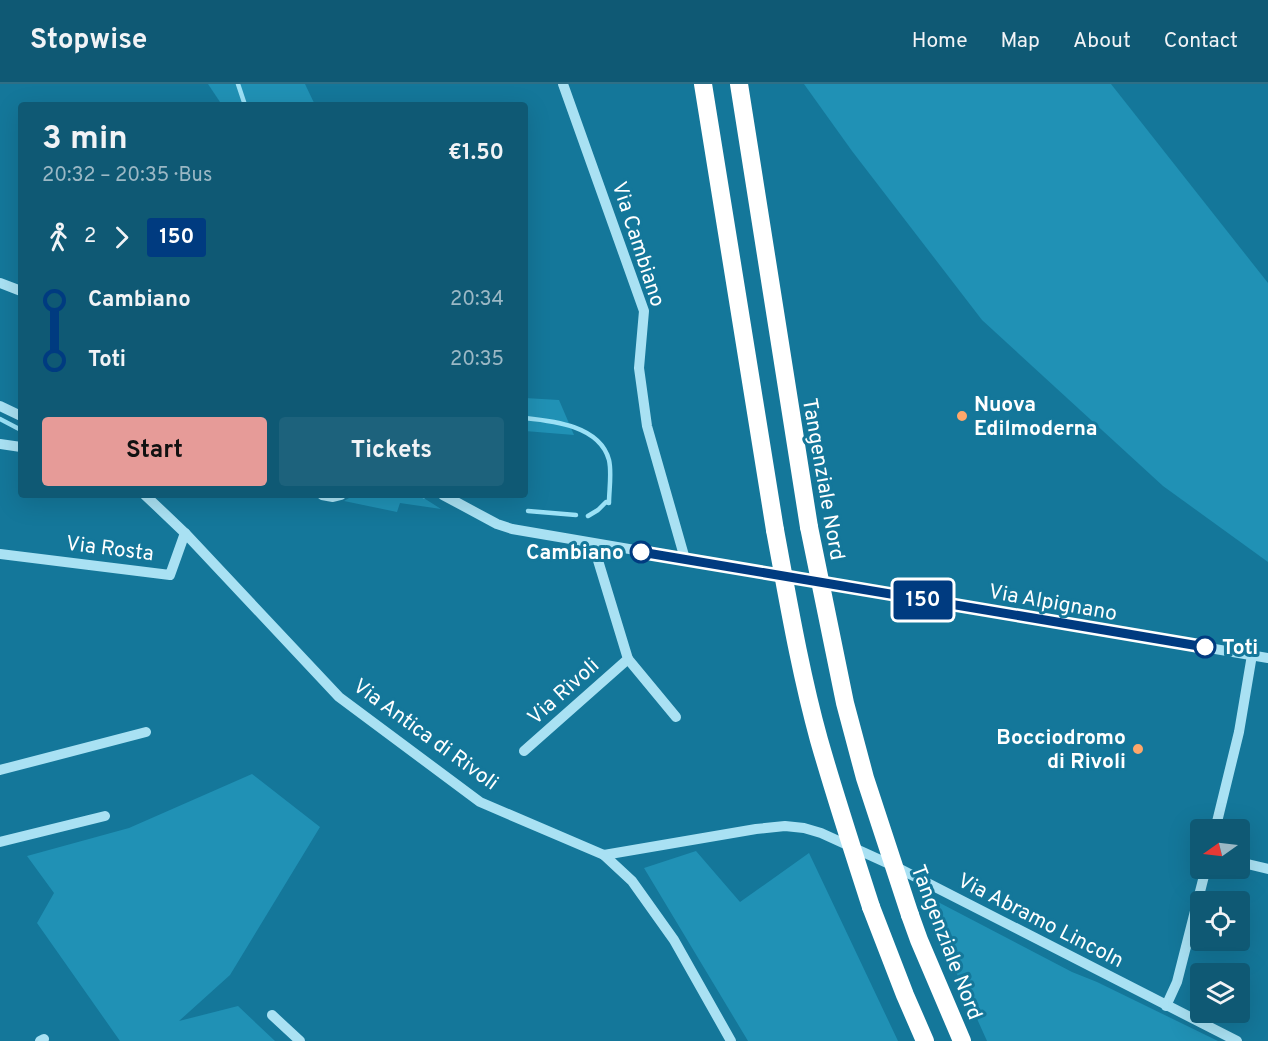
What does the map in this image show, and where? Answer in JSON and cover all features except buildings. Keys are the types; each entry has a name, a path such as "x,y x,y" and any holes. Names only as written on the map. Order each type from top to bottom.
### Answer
{"highway":[{"path":"703,84 775,530 790,612 819,738 871,907 925,1041"},
{"name":"Tangenziale Nord","path":"739,84 809,527 820,589 850,724 868,788 910,915 962,1041"}],"street":[{"name":"Via Cambiano","path":"563,84 644,311 639,368 647,426 685,559"},
{"path":"0,283 18,290"},
{"path":"0,406 18,415"},
{"path":"0,444 18,447"},
{"name":"Via Antica di Rivoli","path":"147,498 186,533 339,696 480,802 604,855"},
{"name":"Via Alpignano","path":"449,498 497,524 512,529 1268,658"},
{"name":"Via Rosta","path":"0,554 170,575 186,533"},
{"name":"Via Rivoli","path":"594,544 628,659 676,717"},
{"path":"1218,819 1239,732 1252,655"},
{"name":"Via Rivoli","path":"524,751 628,659"},
{"path":"0,770 146,732"},
{"path":"0,842 105,816"},
{"name":"Via Abramo Lincoln","path":"604,855 756,829 785,826 804,828 821,833 898,868 1237,1041"},
{"path":"604,855 632,881 674,940 732,1041"},
{"path":"1250,864 1268,869"},
{"path":"1166,1006 1177,982 1203,879"},
{"path":"272,1015 300,1041"}],"shaded area":[{"path":"208,84 305,84 314,102 220,102"},
{"path":"804,84 1111,84 1268,283 1268,562 1163,486 982,320 852,151"},
{"path":"528,398 559,400 574,435 528,431"},
{"path":"349,498 424,498 441,509 400,503 397,512 344,501"},
{"path":"252,774 320,827 230,975 179,1021 238,1006 275,1041 120,1041 37,923 54,893 27,856 129,828"},
{"path":"696,851 740,902 809,853 898,1041 748,1041 644,868"},
{"path":"938,902 1072,972 1218,1041 987,1041 947,952 934,914"}],"waterway":[{"path":"238,84 244,102"},
{"path":"528,418 574,427 596,440 604,449 610,465 609,503 606,502 588,516"},
{"path":"0,419 18,428"},
{"path":"528,511 576,515"}],"bus line":[{"name":"150","path":"641,552 1205,647"}],"place":[{"name":"Nuova Edilmoderna","path":"962,416"},
{"name":"Cambiano","path":"641,552"},
{"name":"Toti","path":"1205,647"},
{"name":"Bocciodromo di Rivoli","path":"1138,749"}]}
